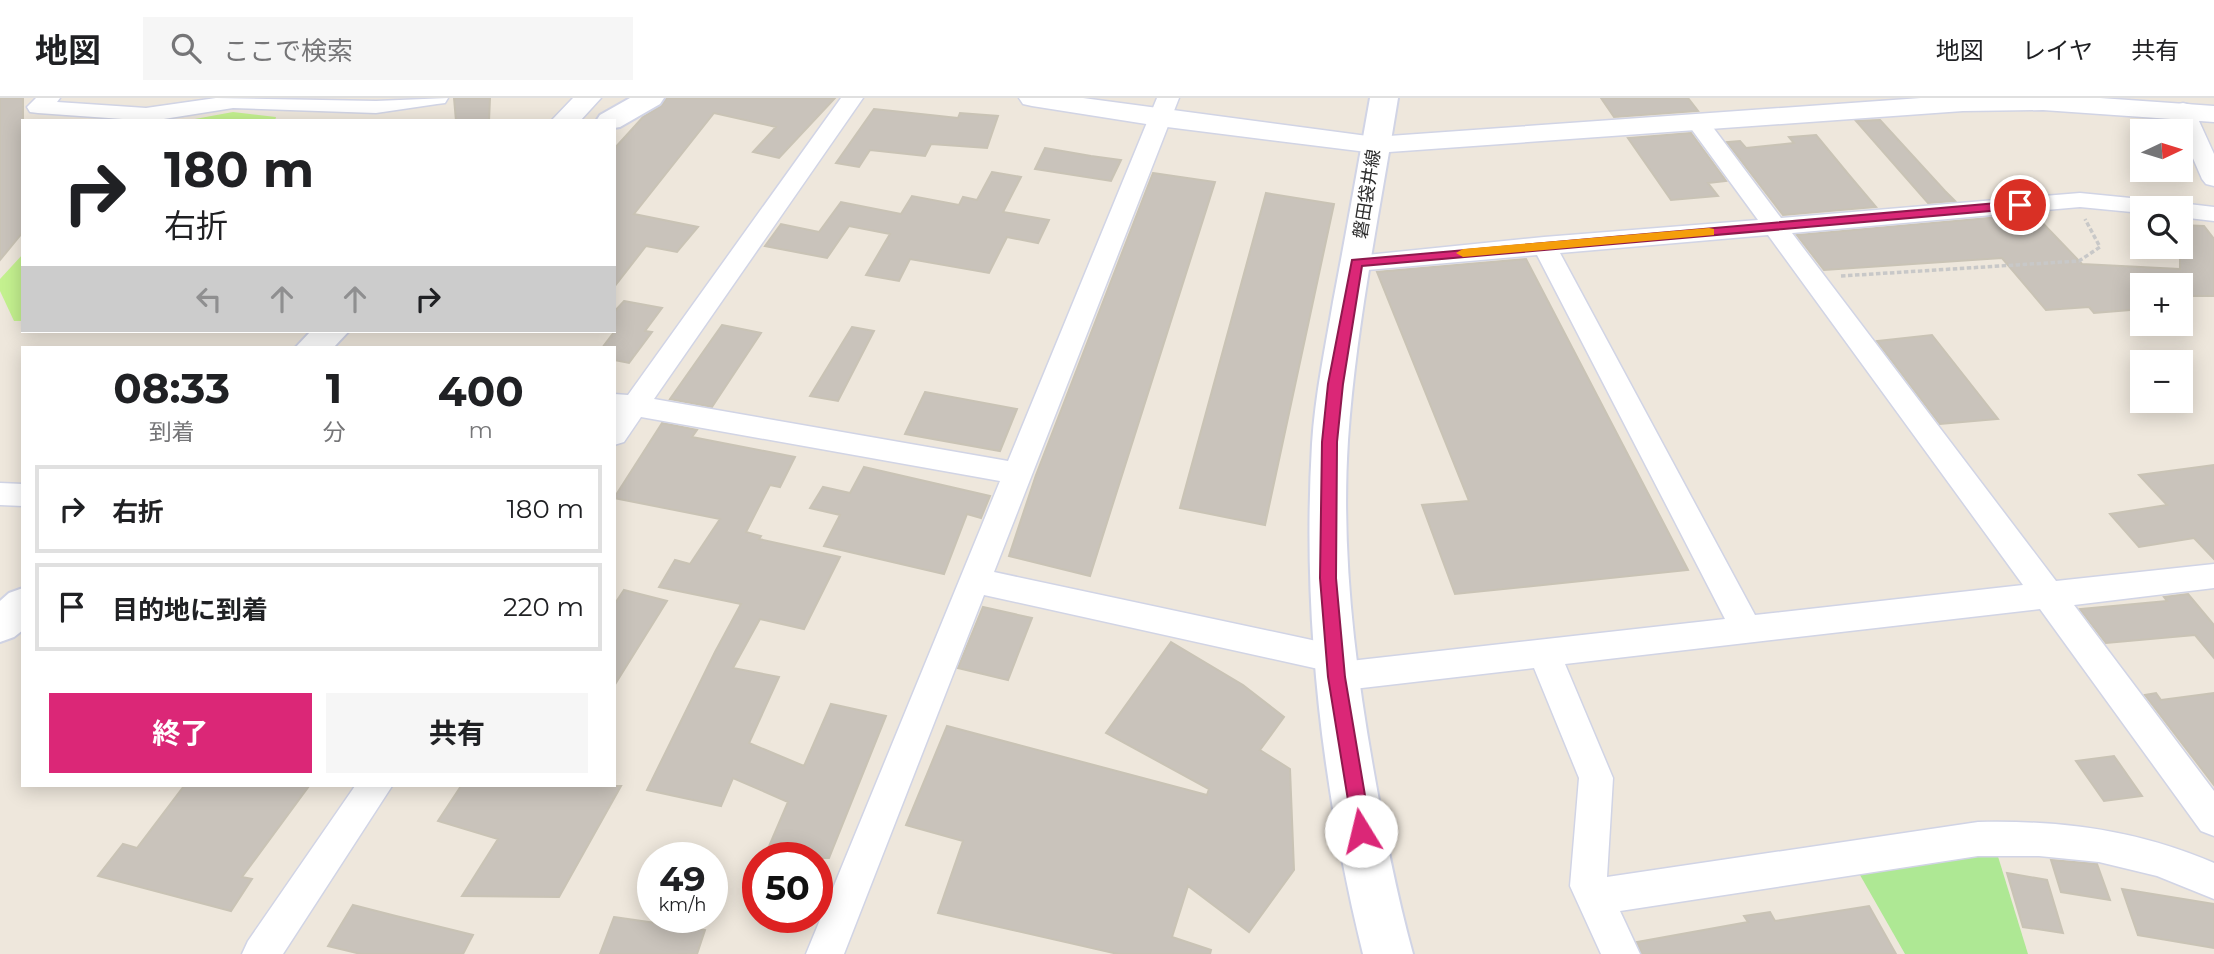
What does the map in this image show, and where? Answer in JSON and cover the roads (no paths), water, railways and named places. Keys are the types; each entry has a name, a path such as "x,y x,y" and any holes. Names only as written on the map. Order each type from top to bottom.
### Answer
{"main road":[{"path":"613,119 650,98"},
{"name":"磐田袋井線","path":"1384,98 1336,384 1330,442 1328,578 1336,668 1369,882 1388,954"},
{"path":"0,625 21,607"}],"street":[{"path":"49,98 38,107 146,114 233,102 376,107 437,98"},
{"path":"566,119 588,98"},
{"path":"616,429 624,404 852,98"},
{"path":"1047,99 1163,108 1375,145 1964,103 2177,104 2214,114"},
{"path":"2177,104 2214,179"},
{"path":"825,954 1163,108"},
{"path":"1698,124 2214,819"},
{"path":"1356,263 2074,200 2130,205"},
{"path":"2193,212 2214,214"},
{"path":"1544,245 1747,630"},
{"path":"624,404 1017,473"},
{"path":"0,494 21,495"},
{"path":"974,580 1336,668 1544,653 2214,576"},
{"path":"1544,653 1596,778 1588,886 1621,954"},
{"path":"261,954 374,787"},
{"path":"1593,897 1978,839 2037,837 2100,845 2186,867 2214,881"}]}
